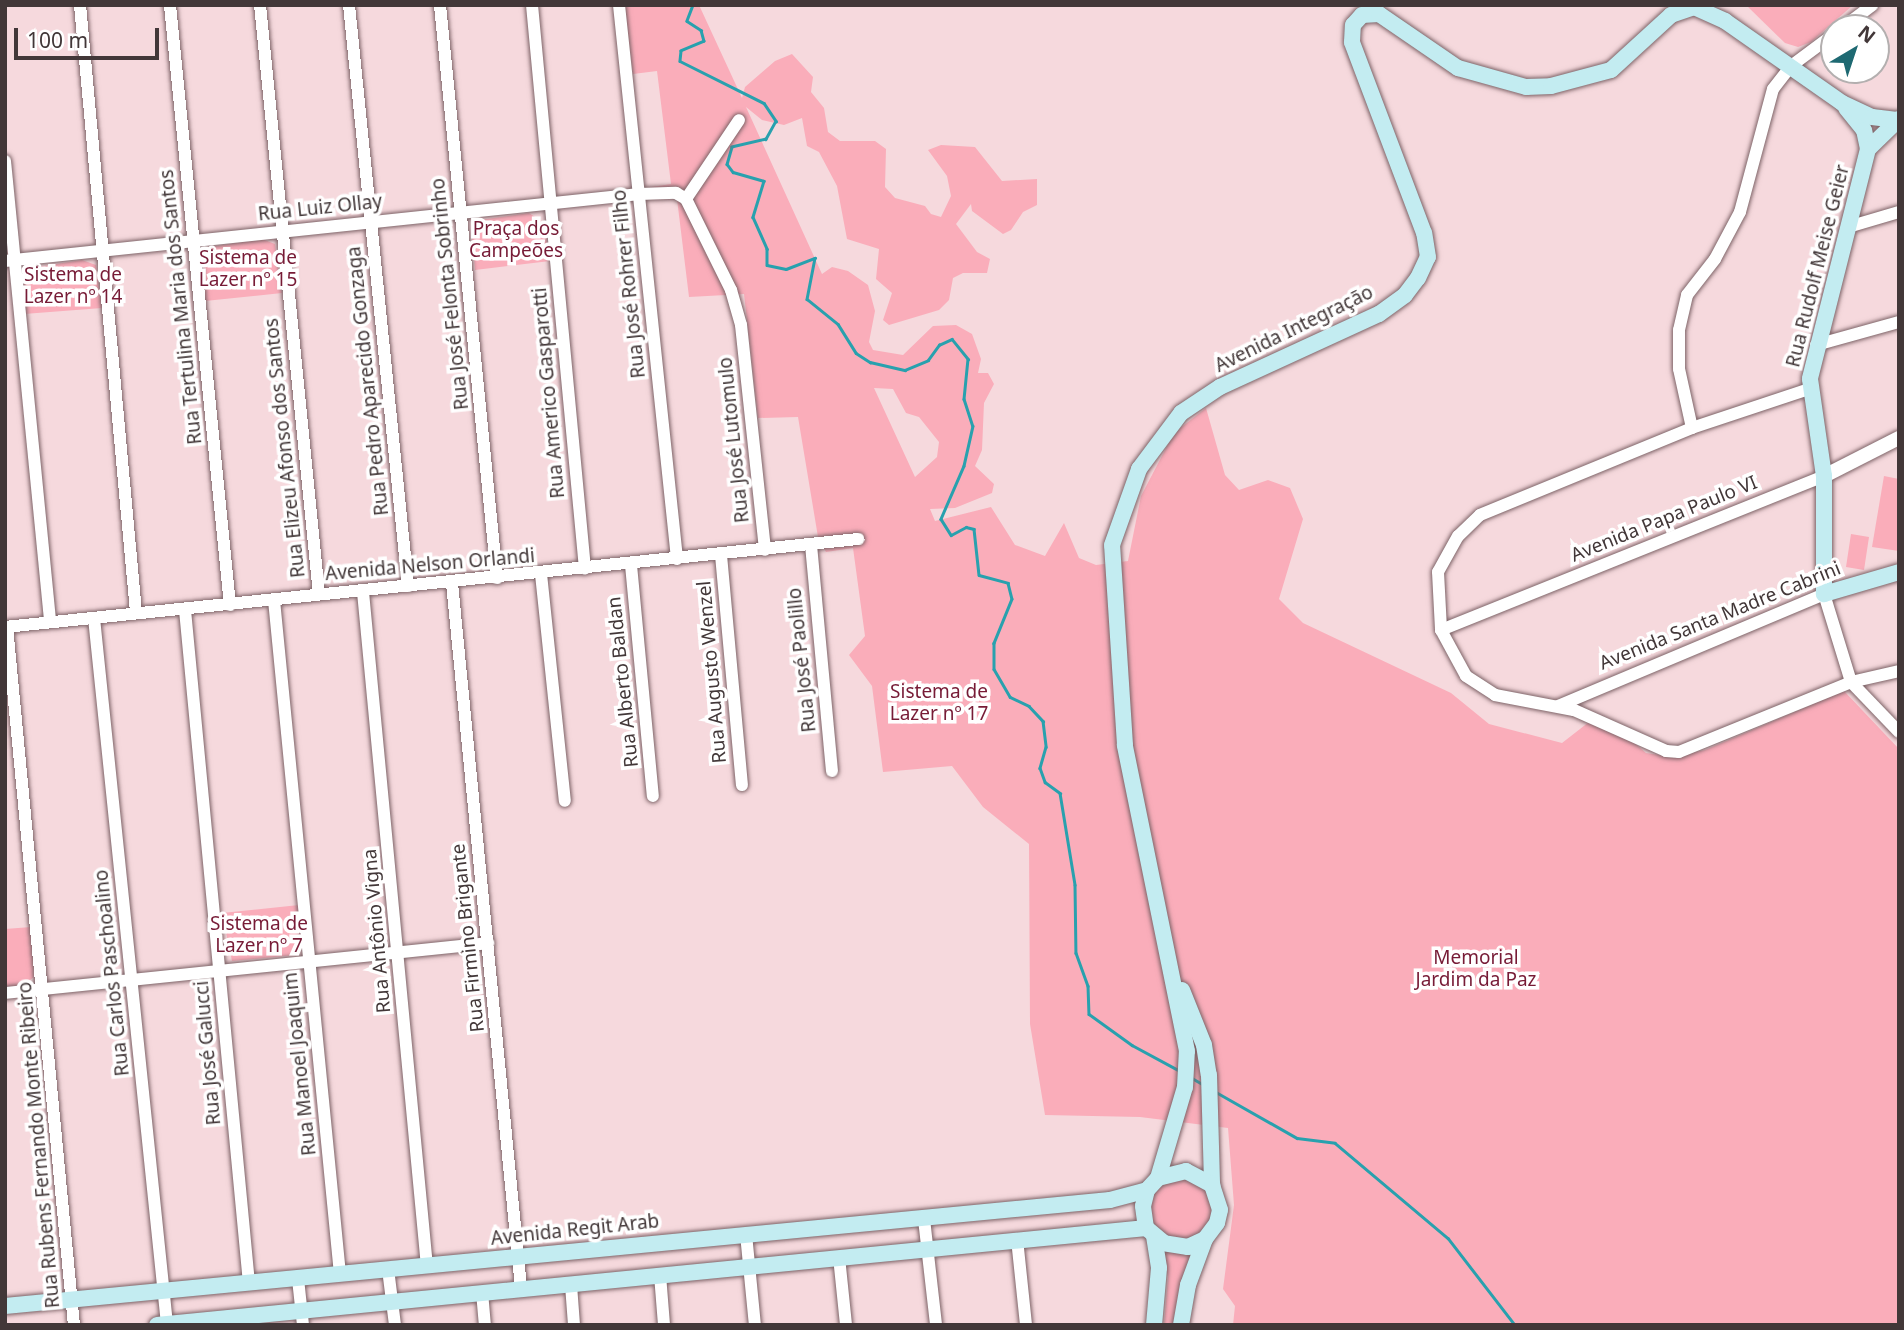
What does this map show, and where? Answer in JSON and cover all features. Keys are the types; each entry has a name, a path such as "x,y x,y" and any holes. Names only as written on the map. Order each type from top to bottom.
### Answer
{"main road":[{"name":"Avenida Integração","path":"1153,1184 1186,1074 1173,972 1125,745 1112,545 1139,469 1181,413 1220,387 1379,314 1405,295 1418,278 1428,257 1424,233 1352,42 1353,25 1362,15 1379,14 1458,68 1526,87 1590,79 1611,70 1671,15 1693,6 1726,22 1842,103 1872,117 1898,120"},
{"name":"Avenida Integração","path":"1842,103 1864,130 1868,149"},
{"path":"1868,149 1898,120"},
{"name":"Rua Rudolf Meise Geier","path":"1824,594 1824,476 1812,388 1816,345 1868,149"},
{"name":"Avenida Santa Madre Cabrini","path":"1824,594 1899,572"},
{"name":"Avenida Integração","path":"1173,972 1204,1045 1209,1088 1212,1185"},
{"path":"1154,1325 1159,1268 1143,1206 1153,1184 1186,1171 1212,1185 1220,1210 1217,1223 1205,1239 1188,1285 1181,1325"},
{"name":"Avenida Regit Arab","path":"5,1306 1110,1200 1153,1184"},
{"path":"162,1324 302,1318 482,1292 1017,1239 1150,1232 1176,1247 1205,1239"}],"street":[{"path":"80,5 136,612"},
{"name":"Rua Tertulina Maria dos Santos","path":"170,5 230,605"},
{"name":"Rua Elizeu Afonso dos Santos","path":"260,5 319,594"},
{"name":"Rua Pedro Aparecido Gonzaga","path":"349,5 408,586"},
{"name":"Rua José Felonta Sobrinho","path":"440,5 497,578"},
{"name":"Rua Americo Gasparotti","path":"531,5 585,569"},
{"name":"Rua José Rohrer Filho","path":"620,5 677,559"},
{"path":"1692,428 1679,369 1682,311 1687,295 1730,235 1745,200 1773,89 1791,66 1820,44"},
{"path":"686,199 738,120"},
{"path":"5,161 10,261 50,622"},
{"name":"Rua Luiz Ollay","path":"10,261 639,194 676,193 686,199"},
{"name":"Rua José Lutomulo","path":"686,199 731,290 741,325 765,550"},
{"path":"1848,227 1899,212"},
{"path":"1816,345 1899,322"},
{"path":"1812,388 1692,428 1480,515 1458,536 1438,572 1436,597 1441,629 1466,676 1477,684 1525,703 1558,706 1625,729 1652,747 1679,752 1851,682 1899,671"},
{"name":"Avenida Papa Paulo VI","path":"1441,629 1824,476 1899,438"},
{"name":"Avenida Nelson Orlandi","path":"6,627 631,565 858,539"},
{"name":"Rua José Paolillo","path":"811,545 832,772"},
{"name":"Rua Augusto Wenzel","path":"721,555 742,785"},
{"name":"Rua Alberto Baldan","path":"631,565 653,796"},
{"path":"541,574 565,801"},
{"name":"Rua Firmino Brigante","path":"452,583 521,1288"},
{"name":"Rua Antônio Vigna","path":"363,592 427,1266"},
{"name":"Rua Rudolf Meise Geier","path":"1824,594 1851,682"},
{"name":"Avenida Santa Madre Cabrini","path":"1558,706 1824,594"},
{"name":"Rua Manoel Joaquim","path":"274,600 340,1274"},
{"name":"Rua José Galucci","path":"185,610 249,1283"},
{"name":"Rua Carlos Paschoalino","path":"94,618 164,1290 162,1324"},
{"name":"Rua Rubens Fernando Monte Ribeiro","path":"6,627 44,990 74,1325"},
{"path":"1851,682 1899,732"},
{"path":"5,993 488,943"},
{"path":"924,1219 936,1325"},
{"path":"746,1234 755,1325"},
{"path":"1017,1239 1026,1325"},
{"path":"839,1257 846,1325"},
{"path":"388,1269 395,1325"},
{"path":"660,1275 664,1325"},
{"path":"298,1279 302,1318"},
{"path":"571,1285 574,1325"},
{"path":"482,1292 485,1325"}],"green space":[{"path":"624,5 699,5 742,98 745,87 775,61 792,54 813,77 811,92 824,108 828,132 840,141 875,141 886,149 885,187 895,198 925,206 931,214 941,217 951,196 947,176 928,150 941,145 975,147 1002,181 1037,179 1037,205 1023,212 1011,230 1003,234 972,211 971,204 956,224 977,252 990,259 987,273 963,273 953,278 949,300 939,310 889,325 883,320 892,293 876,279 879,249 847,239 837,186 819,152 807,146 802,118 784,125 762,120 746,107 822,274 832,267 848,271 868,285 875,311 869,342 873,350 903,355 933,326 956,325 972,334 981,359 978,373 988,373 994,384 984,403 982,450 975,466 994,484 992,493 955,508 930,509 935,521 991,507 1015,545 1045,556 1064,523 1079,558 1096,565 1128,561 1141,496 1174,433 1206,408 1225,475 1239,490 1268,480 1290,488 1303,519 1279,599 1303,623 1451,693 1489,724 1562,743 1589,722 1624,734 1646,753 1673,757 1705,750 1844,691 1899,749 1899,1325 1233,1325 1235,1306 1223,1289 1234,1205 1228,1128 1140,1117 1045,1115 1030,1024 1029,844 983,807 952,766 883,772 872,686 849,655 865,636 853,548 826,552 818,537 798,417 758,418 744,294 689,297 677,199 645,200 645,188 671,184 657,71 633,74","holes":["874,388 893,389 906,413 919,417 939,442 937,457 915,477"]},
{"path":"1746,5 1853,5 1843,14 1820,14 1820,34 1811,42 1798,47 1785,43"},
{"name":"Praça dos Campeões","path":"529,213 544,223 550,261 475,270 471,226 479,220"},
{"name":"Sistema de Lazer nº 15","path":"262,239 275,244 282,293 205,301 203,248"},
{"name":"Sistema de Lazer nº 14","path":"82,260 96,265 102,308 24,314 24,269"},
{"path":"1884,476 1899,479 1899,551 1872,547"},
{"path":"1851,534 1869,537 1864,570 1846,567"},
{"name":"Sistema de Lazer nº 7","path":"299,905 303,940 296,955 232,961 222,913"},
{"path":"31,927 34,977 22,986 5,988 5,929"},
{"path":"1181,1178 1193,1180 1203,1187 1210,1197 1210,1221 1203,1231 1193,1238 1181,1240 1169,1238 1159,1231 1152,1221 1150,1209 1152,1197 1159,1187 1169,1180"},
{"path":"1161,1246 1194,1249 1181,1282 1175,1325 1164,1325 1168,1277"}],"waterway":[{"path":"693,5 687,21 701,30 704,41 681,51 680,61 764,103 776,121 766,139 732,147 727,164 733,172 764,181 753,217 767,249 767,265 786,269 815,258 807,299 838,324 856,353 870,362 905,370 928,360 939,345 952,339 968,359 964,399 973,426 964,466 941,519 951,535 966,527 974,529 979,575 1008,583 1012,599 994,643 994,669 1010,697 1029,706 1043,721 1046,747 1040,768 1045,782 1060,793 1075,885 1076,953 1088,986 1089,1014 1132,1045 1180,1071"},
{"path":"1192,1078 1204,1085"},
{"path":"1216,1092 1297,1138 1335,1143 1448,1238 1515,1325"}],"park label":[{"name":"Sistema de Lazer nº 17","path":"939,703"},
{"name":"Memorial Jardim da Paz","path":"1476,969"}]}
